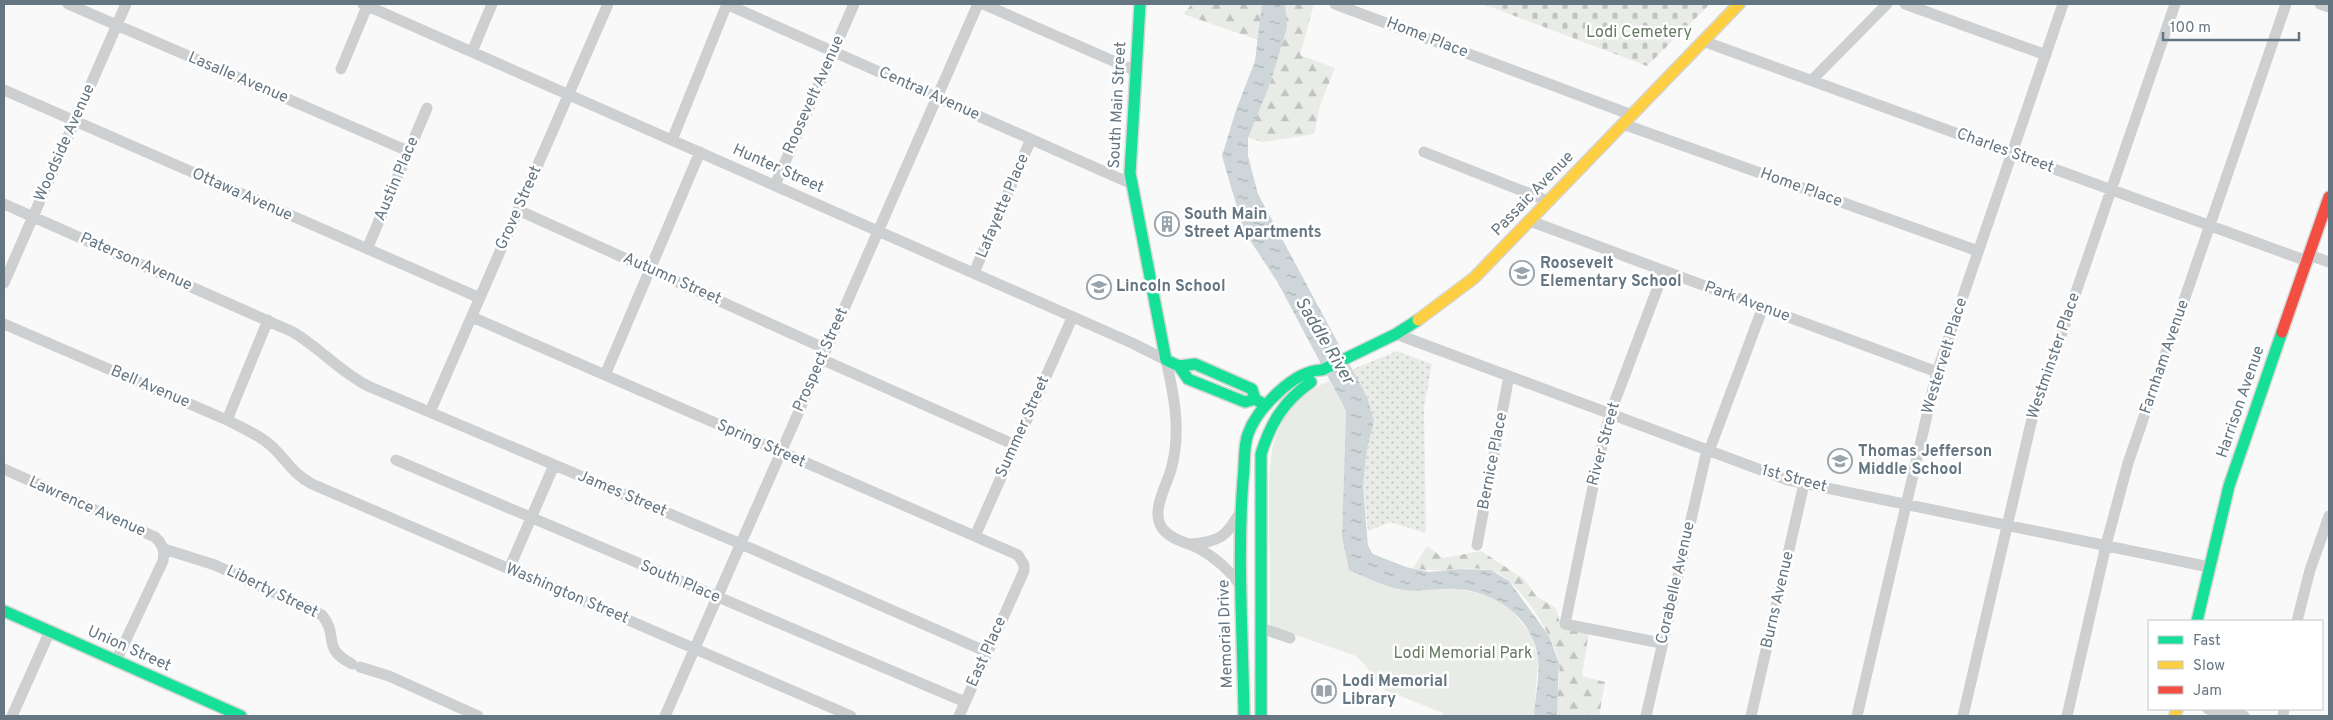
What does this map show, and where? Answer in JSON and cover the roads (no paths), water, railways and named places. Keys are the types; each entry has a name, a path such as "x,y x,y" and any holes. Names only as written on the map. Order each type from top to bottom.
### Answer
{"street":[{"name":"Lasalle Avenue","path":"68,4 408,151"},
{"name":"Woodside Avenue","path":"4,283 126,4"},
{"path":"341,69 366,4"},
{"name":"Hunter Street","path":"366,4 1132,343 1179,366 1188,379 1245,402 1260,402"},
{"path":"472,52 492,4"},
{"name":"Grove Street","path":"430,412 608,4"},
{"path":"672,140 727,4"},
{"name":"Central Avenue","path":"727,4 1132,184"},
{"name":"Roosevelt Avenue","path":"775,186 854,4"},
{"name":"Prospect Street","path":"665,716 978,4"},
{"path":"983,4 1136,71"},
{"name":"South Main Street","path":"1140,4 1132,184 1175,402 1176,445 1169,481 1157,514 1167,532 1179,541 1190,544 1227,568 1241,586"},
{"name":"Home Place","path":"1335,4 1632,115"},
{"name":"Passaic Avenue","path":"1317,370 1348,358 1396,334 1426,315 1474,278 1739,4"},
{"path":"1812,80 1886,4"},
{"path":"1905,4 2046,55"},
{"name":"Westervelt Place","path":"1857,716 1937,372 2063,4"},
{"name":"Westminster Place","path":"1964,716 2031,422 2174,4"},
{"name":"Farnham Avenue","path":"2067,716 2106,545 2128,463 2286,4"},
{"path":"2320,4 2329,7"},
{"name":"Charles Street","path":"1703,41 2210,225 2308,258 2329,262"},
{"name":"Ottawa Avenue","path":"4,90 480,298"},
{"name":"Austin Place","path":"367,249 427,108"},
{"name":"Home Place","path":"1623,124 1978,251"},
{"name":"Lafayette Place","path":"974,274 1031,139"},
{"path":"606,376 700,152"},
{"path":"1424,152 1548,201"},
{"name":"Harrison Avenue","path":"2197,620 2229,486 2329,198"},
{"name":"Paterson Avenue","path":"4,204 268,320"},
{"name":"Autumn Street","path":"518,210 650,270 1015,445"},
{"name":"Park Avenue","path":"1530,221 1937,372"},
{"name":"River Street","path":"1662,643 1565,624 1598,462 1610,414 1664,270"},
{"name":"Corabelle Avenue","path":"1646,716 1708,450 1763,307"},
{"name":"Spring Street","path":"472,317 1018,555 1022,559 1024,571 1016,588"},
{"name":"Summer Street","path":"975,536 1072,318"},
{"path":"226,420 268,320"},
{"name":"James Street","path":"268,320 308,341 353,379 741,544 987,652"},
{"name":"Bell Avenue","path":"4,324 226,420 268,443 287,465"},
{"name":"1st Street","path":"1396,334 1788,480 2209,567"},
{"name":"Hunter Street","path":"1179,366 1195,364 1252,389 1260,402 1277,413"},
{"name":"Memorial Drive","path":"1244,716 1241,511 1247,436 1260,402 1317,370 1318,377 1290,396 1277,413 1267,431 1261,454 1261,716"},
{"name":"Bernice Place","path":"1477,545 1509,376"},
{"name":"South Place","path":"396,460 965,702"},
{"name":"Washington Street","path":"287,465 301,478 312,484 851,716"},
{"path":"509,569 554,465"},
{"name":"Lawrence Avenue","path":"4,469 155,537 164,549 163,561 116,661"},
{"name":"Burns Avenue","path":"1751,716 1804,484"},
{"path":"1190,544 1221,538 1230,530 1241,511"},
{"path":"2297,620 2310,570 2329,516"},
{"name":"Liberty Street","path":"164,549 215,565 322,615 330,624 332,648 339,657 356,666 389,676 478,716"},
{"name":"East Place","path":"959,716 1016,588"},
{"name":"Union Street","path":"4,611 241,716"},
{"path":"1261,628 1290,638"},
{"path":"12,716 50,631"},
{"path":"2213,710 2244,716"}],"water":[{"name":"Saddle River","path":"1262,4 1285,4 1287,27 1270,84 1248,138 1248,156 1258,194 1367,397 1374,421 1367,449 1363,485 1368,546 1373,554 1406,567 1429,572 1460,569 1491,570 1509,581 1549,636 1559,663 1557,716 1534,716 1538,680 1538,659 1535,644 1529,631 1510,609 1498,601 1470,591 1455,589 1412,591 1398,589 1349,570 1342,537 1346,411 1278,283 1244,231 1222,156 1236,110 1255,61"}],"place":[{"name":"South Main Street Apartments","path":"1167,224"},
{"name":"Roosevelt Elementary School","path":"1522,273"},
{"name":"Lincoln School","path":"1099,287"},
{"name":"Thomas Jefferson Middle School","path":"1840,461"},
{"name":"Lodi Memorial Library","path":"1324,691"}],"park label":[{"name":"Lodi Cemetery","path":"1639,33"},
{"name":"Lodi Memorial Park","path":"1463,654"}]}
